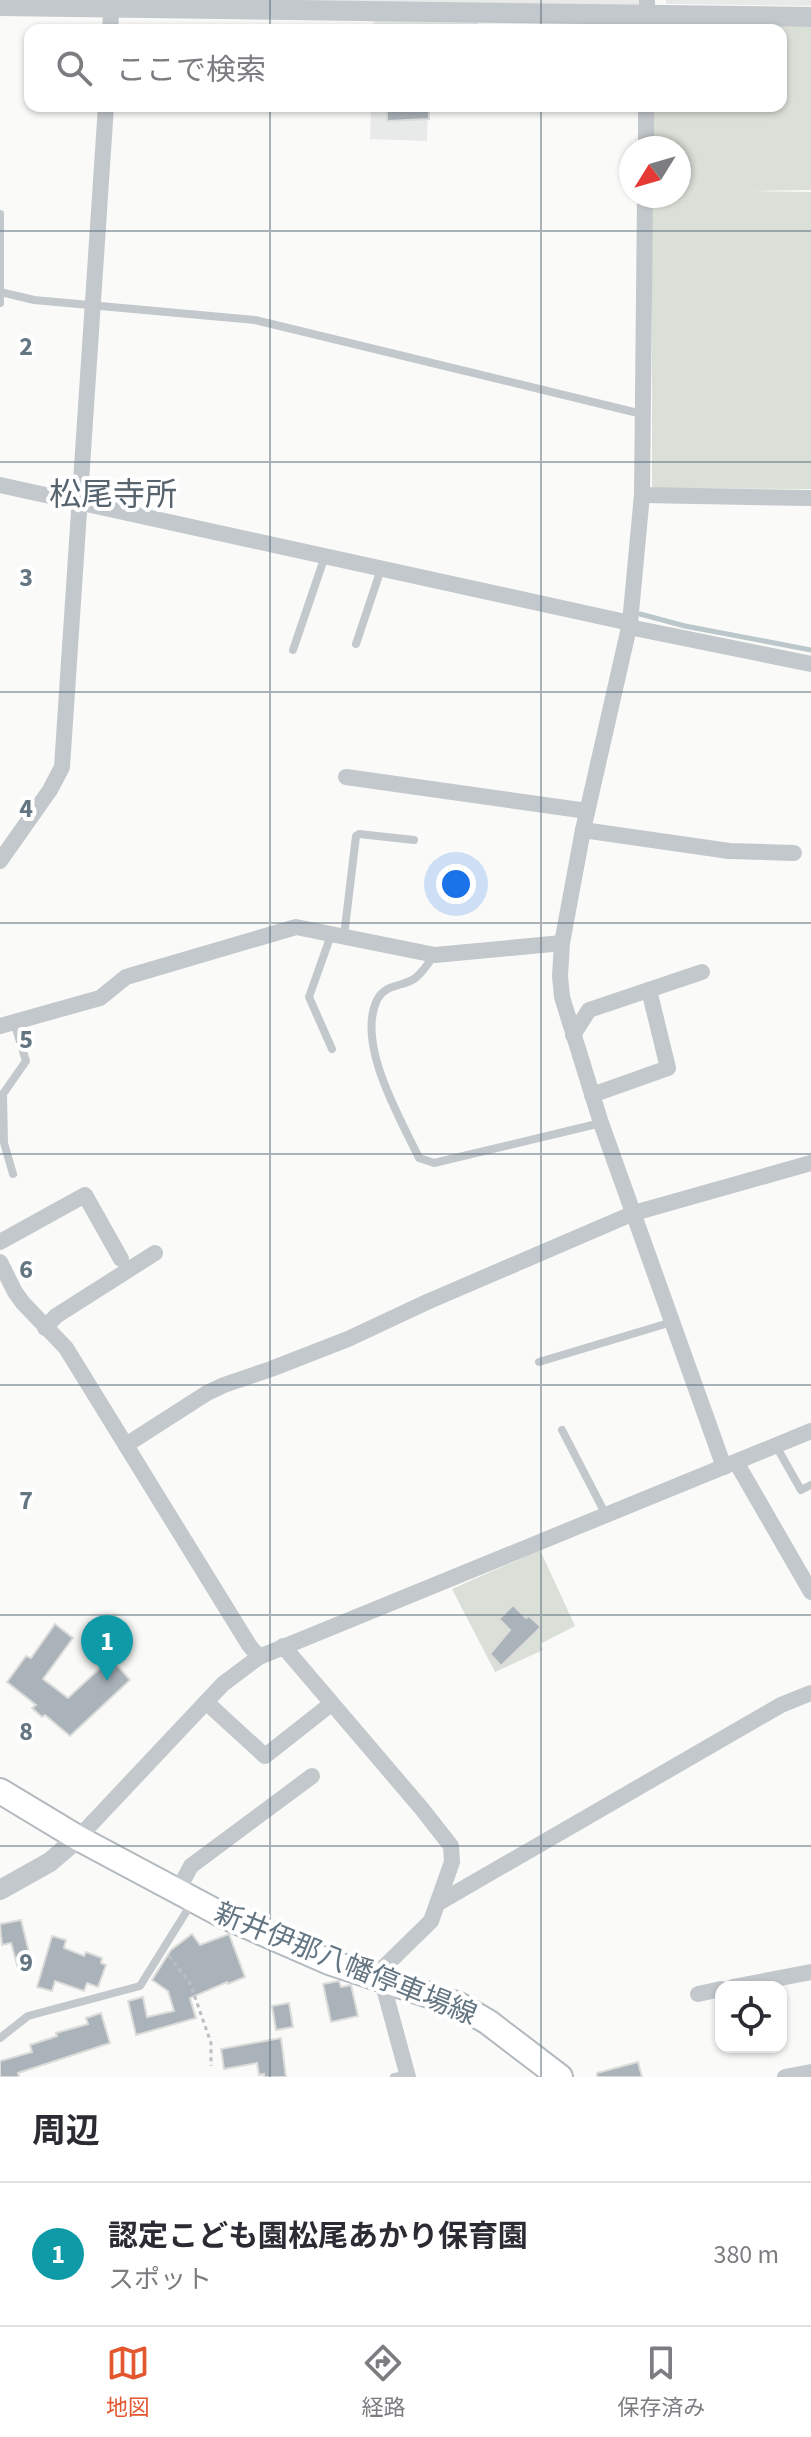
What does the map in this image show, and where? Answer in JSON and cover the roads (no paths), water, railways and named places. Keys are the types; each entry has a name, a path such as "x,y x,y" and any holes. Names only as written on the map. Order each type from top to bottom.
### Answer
{"main road":[{"name":"新井伊那八幡停車場線","path":"0,1791 78,1838 268,1936 382,1981 459,2005 488,2022 560,2077"}],"street":[{"path":"110,24 112,4"},
{"path":"0,6 112,4 811,17"},
{"path":"0,861 50,790 62,767 77,502 106,112"},
{"path":"646,112 646,136"},
{"path":"645,208 642,495 630,625 583,830 562,943 561,987 601,1123 673,1322 730,1464 811,1592"},
{"path":"0,485 811,664"},
{"path":"642,495 811,498"},
{"path":"346,777 587,811"},
{"path":"583,830 729,851 794,853"},
{"path":"7,1024 100,998 126,977 296,927 435,955 562,943"},
{"path":"573,1035 589,1010 702,972"},
{"path":"592,1095 668,1068 649,990"},
{"path":"126,1445 224,1385 348,1339 634,1213 811,1163"},
{"path":"0,1242 85,1195 121,1259"},
{"path":"45,1328 56,1316 155,1253"},
{"path":"0,1262 15,1292 66,1348 259,1657"},
{"path":"0,1890 50,1862 78,1838 223,1684 259,1657 811,1431"},
{"path":"283,1646 451,1846 452,1862 431,1921 383,1968 382,1981 403,2076"},
{"path":"440,1902 781,1705 811,1693"},
{"path":"206,1702 265,1756 331,1704"},
{"path":"186,1895 191,1866 312,1776"},
{"path":"764,1981 811,1972"},
{"path":"698,1994 715,1990"},
{"path":"785,2077 811,2072"}],"lane":[{"path":"0,214 0,303"},
{"path":"0,292 34,300 255,320 643,414"},
{"path":"293,650 325,556"},
{"path":"356,644 381,568"},
{"path":"332,1049 309,997 338,936 356,836 414,840"},
{"path":"435,955 414,979 388,988 377,999 370,1034 384,1084 419,1158 434,1163 601,1123"},
{"path":"7,1024 26,1061 3,1094 2,1143 13,1174"},
{"path":"539,1362 673,1322"},
{"path":"562,1430 606,1515"},
{"path":"776,1445 801,1490 811,1485"},
{"path":"0,2038 28,2016 140,1986 163,1948 186,1895"}],"waterway":[{"path":"640,614 685,626 811,650"}],"place":[{"name":"認定こども園松尾あかり保育園","path":"107,1681"}],"district":[{"name":"松尾寺所","path":"113,494"}]}
